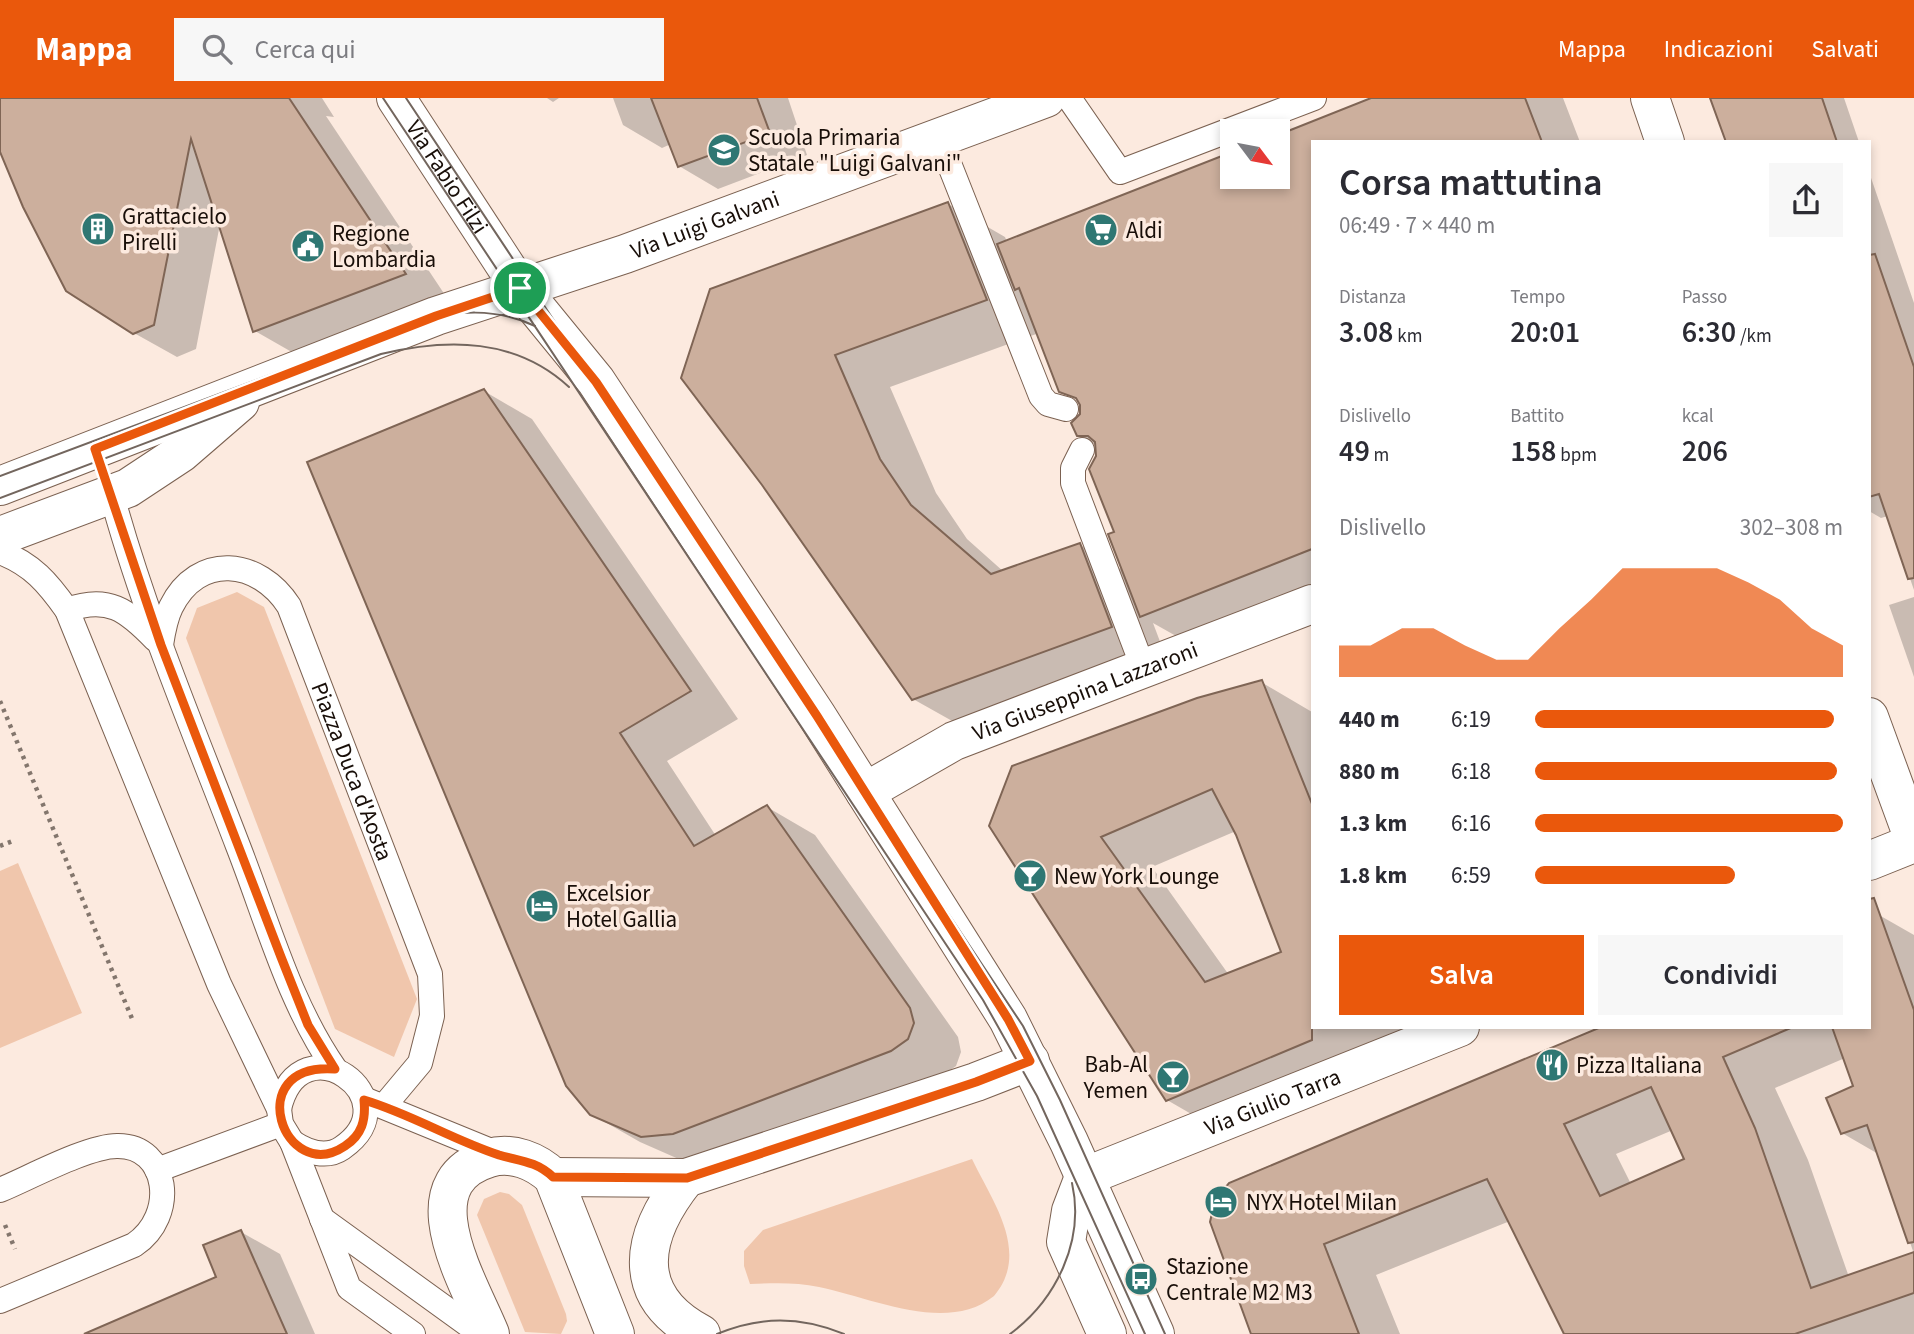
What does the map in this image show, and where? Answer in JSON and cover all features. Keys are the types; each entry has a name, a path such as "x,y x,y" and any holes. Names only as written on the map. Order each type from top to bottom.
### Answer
{"street":[{"name":"Via Fabio Filzi","path":"396,98 520,288 583,361 864,792 1008,1019 1030,1061 1155,1334"},
{"name":"Via Luigi Galvani","path":"520,288 625,254 1046,98"},
{"path":"1650,98 1664,140"},
{"path":"0,486 436,316 520,288"},
{"path":"0,536 111,496 163,467 260,385"},
{"path":"95,449 111,496"},
{"name":"Via Giuseppina Lazzaroni","path":"864,792 954,741 1311,604"},
{"path":"1871,723 1914,842 1871,860"},
{"name":"Via Giulio Tarra","path":"1084,1177 1455,1029"},
{"path":"553,1177 687,1178 976,1082 1030,1061"},
{"path":"490,1334 449,1234 445,1214 451,1190 463,1173 478,1162 501,1155 529,1161 542,1167 553,1177 615,1334"},
{"path":"1084,1177 1071,1211 1066,1242 1107,1334"},
{"path":"687,1178 660,1219 648,1258 648,1275 652,1289 667,1308 701,1334"},
{"path":"579,1241 607,1324 606,1334"}],"lane":[{"path":"1069,98 1121,172 1314,98"},
{"path":"939,138 1041,397 1048,404 1066,410"},
{"path":"1082,450 1073,468 1073,483 1144,670"},
{"path":"111,496 161,645 308,1025 335,1069 358,1086 374,1103 501,1155"},
{"path":"0,552 31,566 50,585 67,610 219,984 284,1125 349,1288 413,1334"},
{"name":"Piazza Duca d'Aosta","path":"161,645 170,608 190,582 221,569 252,571 267,579 289,606 430,974 432,1016 419,1063 374,1103 353,1140 338,1151 323,1154 305,1151 284,1125"},
{"path":"67,610 93,603 108,605 135,618 161,645"},
{"path":"284,1125 282,1095 301,1072 316,1068 335,1069"},
{"path":"156,1170 284,1125"},
{"path":"0,1190 99,1149 118,1146 141,1154 156,1170 161,1182 163,1209 152,1231 144,1239 0,1301"},
{"path":"322,1218 481,1334"}],"path":[{"path":"0,701 134,1021"},
{"path":"0,846 16,840"},
{"path":"0,1214 15,1249"}],"shaded area":[{"path":"237,592 264,607 417,999 394,1057 335,1029 186,638 197,608"},
{"path":"18,863 82,1013 0,1048 0,871"},
{"path":"972,1159 998,1209 1009,1244 1009,1262 1004,1279 994,1296 975,1307 932,1313 886,1305 810,1285 750,1284 744,1266 744,1251 763,1230"},
{"path":"500,1192 509,1194 522,1205 566,1314 567,1321 561,1334 525,1332 477,1215 484,1199"}],"building":[{"path":"0,98 289,98 406,274 253,332 191,139 154,325 133,334 66,291 23,207 0,152"},
{"path":"651,98 757,98 770,133 678,167"},
{"path":"1371,98 1525,98 1541,140 1311,140 1311,549 1140,617 1108,534 1114,532 1089,469 1096,456 1095,442 1088,436 1077,436 1071,423 1080,414 1080,405 1076,398 1059,392 1019,288 1015,290 997,244 1220,157 1220,189 1290,189 1290,130"},
{"path":"1710,98 1822,98 1836,140 1725,140"},
{"path":"948,202 987,300 835,355 880,459 911,505 991,574 1080,543 1112,627 912,700 762,485 681,378 710,289"},
{"path":"1875,254 1914,367 1914,578 1908,579 1879,494 1871,496 1871,255"},
{"path":"484,389 691,691 620,733 694,846 767,805 910,1008 914,1023 908,1039 891,1051 673,1134 641,1137 590,1115 566,1086 307,462"},
{"path":"1262,680 1311,802 1312,1040 1166,1101 989,826 1012,766 1197,698","holes":["1212,789 1236,835 1281,952 1205,982 1101,837"]},
{"path":"1874,898 1914,1010 1914,1242 1908,1243 1867,1125 1841,1134 1826,1098 1853,1086 1833,1029 1871,1029 1871,899"},
{"path":"1596,1029 1788,1029 1723,1057 1755,1128 1811,1288 1914,1252 1914,1293 1795,1334 1564,1334 1487,1179 1324,1244 1359,1334 1251,1334 1210,1222 1215,1200 1229,1183","holes":["1651,1087 1684,1159 1600,1196 1564,1124"]},
{"path":"241,1230 287,1334 84,1334 216,1277 203,1245"}],"tram line":[{"path":"383,98 983,1000 1037,1096 1145,1334"},
{"path":"406,98 1023,1026 1060,1100 1165,1334"},
{"path":"0,476 414,321 460,313 490,313 535,326"},
{"path":"0,498 381,354 406,349 456,344 504,351 527,359 569,387"},
{"path":"1010,1334 1041,1304 1063,1268 1074,1226 1072,1183"},
{"path":"717,1334 749,1324 780,1320 812,1324 844,1334"}],"place":[{"name":"Scuola Primaria Statale \"Luigi Galvani\"","path":"724,150"},
{"name":"Grattacielo Pirelli","path":"98,229"},
{"name":"Aldi","path":"1101,230"},
{"name":"Regione Lombardia","path":"308,246"},
{"name":"New York Lounge","path":"1030,876"},
{"name":"Excelsior Hotel Gallia","path":"542,906"},
{"name":"Pizza Italiana","path":"1552,1065"},
{"name":"Bab-Al Yemen","path":"1173,1077"},
{"name":"NYX Hotel Milan","path":"1221,1202"},
{"name":"Stazione Centrale M2 M3","path":"1141,1279"}],"route":[{"path":"520,288 583,361 817,716 1008,1019 1030,1061 976,1082 687,1178 553,1177 542,1167 529,1161 501,1155 364,1100 362,1128 353,1140 338,1151 323,1154 305,1151 292,1142 281,1124 279,1109 282,1095 290,1082 301,1072 316,1068 335,1069 308,1025 281,957 161,645 95,449 436,316 520,288"}]}
